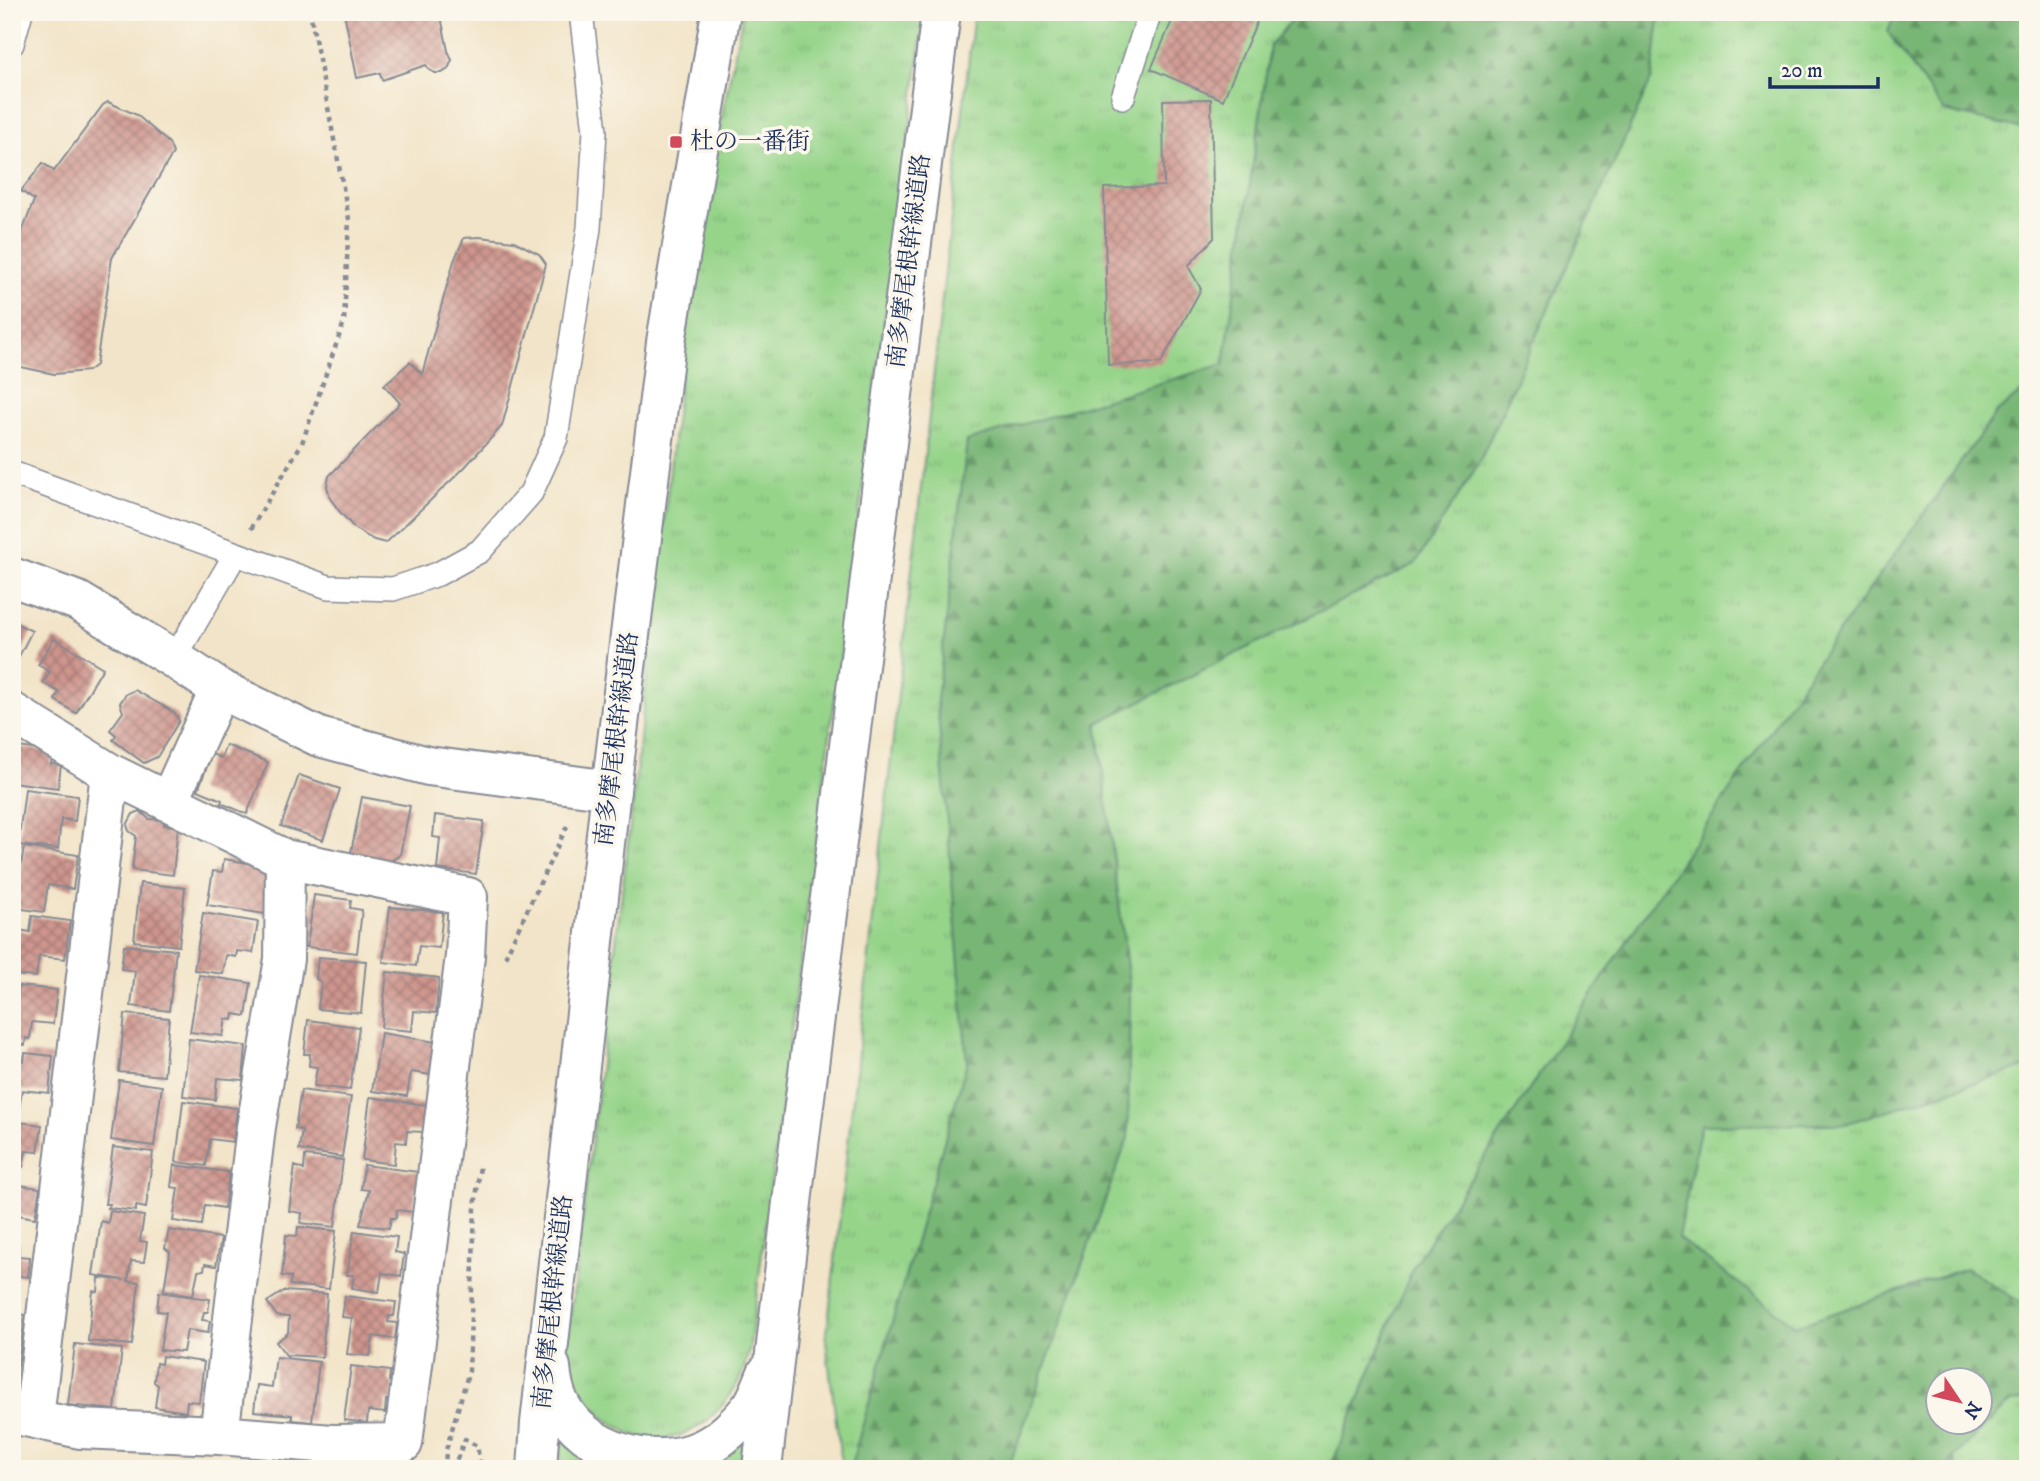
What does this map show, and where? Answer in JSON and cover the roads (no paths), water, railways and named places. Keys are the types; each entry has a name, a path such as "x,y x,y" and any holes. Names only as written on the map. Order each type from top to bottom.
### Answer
{"street":[{"name":"南多摩尾根幹線道路","path":"537,1469 548,1347 611,790 666,342 721,12"},
{"name":"南多摩尾根幹線道路","path":"762,1469 797,1157 941,12"},
{"path":"12,577 78,601 220,689 319,737 428,766 611,790"},
{"path":"169,801 220,689"},
{"path":"12,712 110,773 285,859 468,897 465,956 403,1443 332,1444 219,1435 80,1429 23,1416 110,773"},
{"path":"219,1435 256,1127 284,959 285,859"},
{"path":"548,1347 553,1386 560,1405 571,1419 595,1440 640,1458 683,1455 703,1448 723,1436 752,1406 775,1355"}],"lane":[{"path":"12,44 21,12"},
{"path":"12,473 328,587 393,589 438,574 480,551 531,493 556,438 589,228 595,131 581,12"},
{"path":"1123,97 1150,12"},
{"path":"174,659 235,555"}],"place":[{"name":"杜の一番街","path":"676,142"}]}
